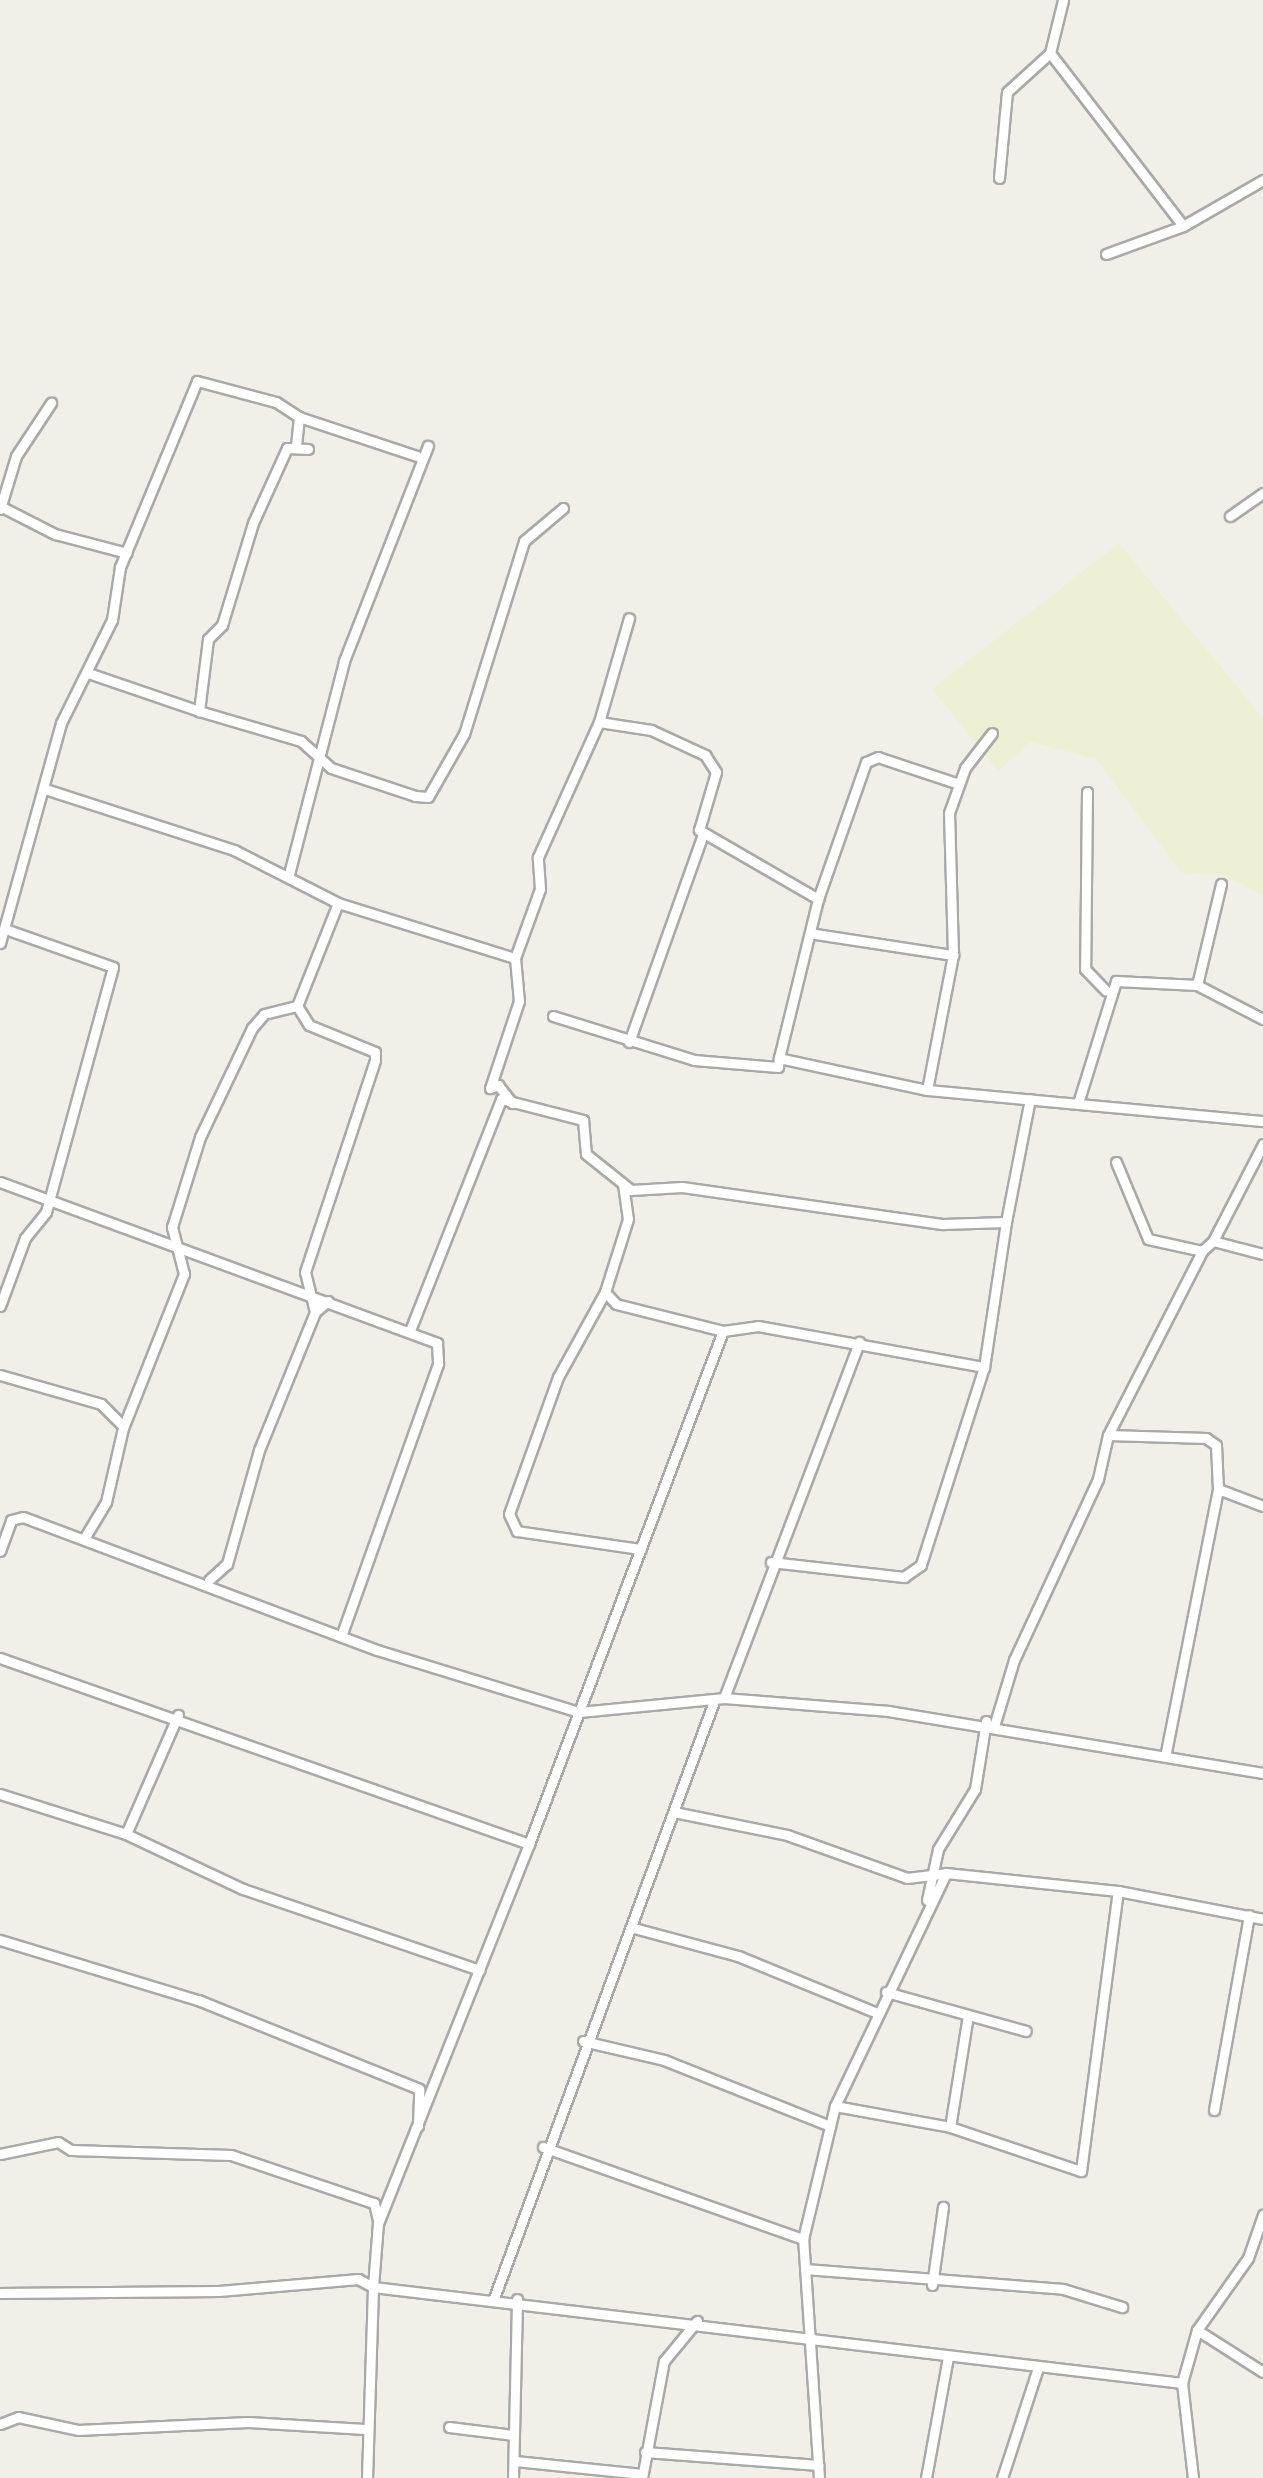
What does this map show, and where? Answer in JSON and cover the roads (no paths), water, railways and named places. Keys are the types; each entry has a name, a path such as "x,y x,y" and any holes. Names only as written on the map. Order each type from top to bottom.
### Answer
{"street":[{"path":"998,178 1007,92 1050,52 1063,0"},
{"path":"1050,52 1183,226"},
{"path":"1106,254 1183,226 1263,180"},
{"path":"0,943 8,930 4,888 46,788 61,723 88,673 127,553 196,381 417,456"},
{"path":"51,402 16,456 0,507 55,534 127,553"},
{"path":"199,711 208,638 222,624 274,474 296,444 300,417"},
{"path":"296,444 308,450"},
{"path":"289,874 321,754 417,456 428,446"},
{"path":"1230,516 1263,492"},
{"path":"88,673 321,754 331,768 428,797 464,734 524,541 563,508"},
{"path":"514,1106 498,1085 490,1088 520,1001 515,958 540,889 538,857 599,722 629,618"},
{"path":"599,722 662,734 711,761 704,834 629,1042"},
{"path":"927,1090 953,956 946,868 959,784 992,732"},
{"path":"553,1016 694,1060 778,1068 815,934 818,899 869,760 959,784"},
{"path":"46,788 289,874 338,903 515,958"},
{"path":"1087,792 1084,969 1106,991"},
{"path":"704,834 818,899"},
{"path":"1197,985 1221,884"},
{"path":"85,1537 106,1502 124,1429 184,1274 174,1246 200,1136 252,1028 297,1006 338,903"},
{"path":"0,1306 24,1238 47,1206 97,1051 112,967 8,930"},
{"path":"815,934 953,956"},
{"path":"1078,1103 1106,991 1127,978 1197,985 1263,1019"},
{"path":"297,1006 309,1025 375,1052 308,1262 308,1297 314,1312"},
{"path":"779,1058 927,1090 1263,1121"},
{"path":"411,1328 501,1099 514,1106 540,1104 583,1120 586,1154 623,1184 826,1200 943,1224 1006,1222"},
{"path":"771,1562 914,1572 984,1367 1030,1099"},
{"path":"926,1906 930,1874 975,1789 990,1722 1014,1660 1098,1479 1108,1435 1202,1251 1213,1241 1263,1144"},
{"path":"1116,1162 1148,1239 1202,1251"},
{"path":"0,1182 47,1206 174,1246 308,1297 411,1328 436,1343 438,1364 342,1636"},
{"path":"623,1184 628,1219 605,1292 558,1377 510,1514 518,1531 642,1549"},
{"path":"1213,1241 1263,1254"},
{"path":"605,1292 616,1304 724,1330 758,1326 984,1367"},
{"path":"209,1580 227,1564 259,1450 314,1312 328,1301"},
{"path":"378,2223 436,2088 724,1330"},
{"path":"724,1698 771,1562 859,1342"},
{"path":"0,1376 107,1406 124,1429"},
{"path":"1108,1435 1206,1438 1216,1445 1218,1488 1166,1752"},
{"path":"1218,1488 1263,1506"},
{"path":"0,1515 85,1537 209,1580 342,1636 579,1712 713,1704 724,1698 990,1722 1263,1773"},
{"path":"0,1555 12,1521"},
{"path":"0,1658 178,1714 528,1844"},
{"path":"494,2298 544,2146 583,2041 634,1928 713,1704"},
{"path":"126,1834 178,1714"},
{"path":"0,1794 126,1834 243,1889 480,1970"},
{"path":"674,1812 787,1836 907,1878 946,1873 1118,1892 1263,1919"},
{"path":"820,2478 802,2239 835,2106 926,1906 946,1873"},
{"path":"835,2106 950,2127 1080,2171 1118,1892"},
{"path":"1214,2110 1249,1916"},
{"path":"634,1928 738,1956 877,2013"},
{"path":"0,1940 198,2000 419,2089 435,2081 436,2088"},
{"path":"886,1992 1026,2031"},
{"path":"950,2127 968,2014"},
{"path":"583,2041 664,2060 830,2126"},
{"path":"418,2133 419,2089"},
{"path":"0,2154 58,2142 71,2150 230,2154 374,2203 378,2223 366,2429 367,2478"},
{"path":"544,2146 802,2239"},
{"path":"932,2285 942,2206"},
{"path":"1194,2478 1182,2383 1197,2330 1248,2258 1263,2215"},
{"path":"806,2270 932,2285 1063,2290 1122,2307"},
{"path":"0,2293 219,2291 332,2278 373,2287 697,2321 948,2357 1182,2383"},
{"path":"513,2478 517,2300"},
{"path":"516,2461 642,2476 664,2362 697,2321"},
{"path":"1197,2330 1263,2372"},
{"path":"926,2478 948,2357"},
{"path":"1002,2478 1038,2368"},
{"path":"0,2424 18,2416 78,2430 248,2422 366,2429"},
{"path":"449,2427 513,2435"},
{"path":"646,2452 819,2465"}]}
